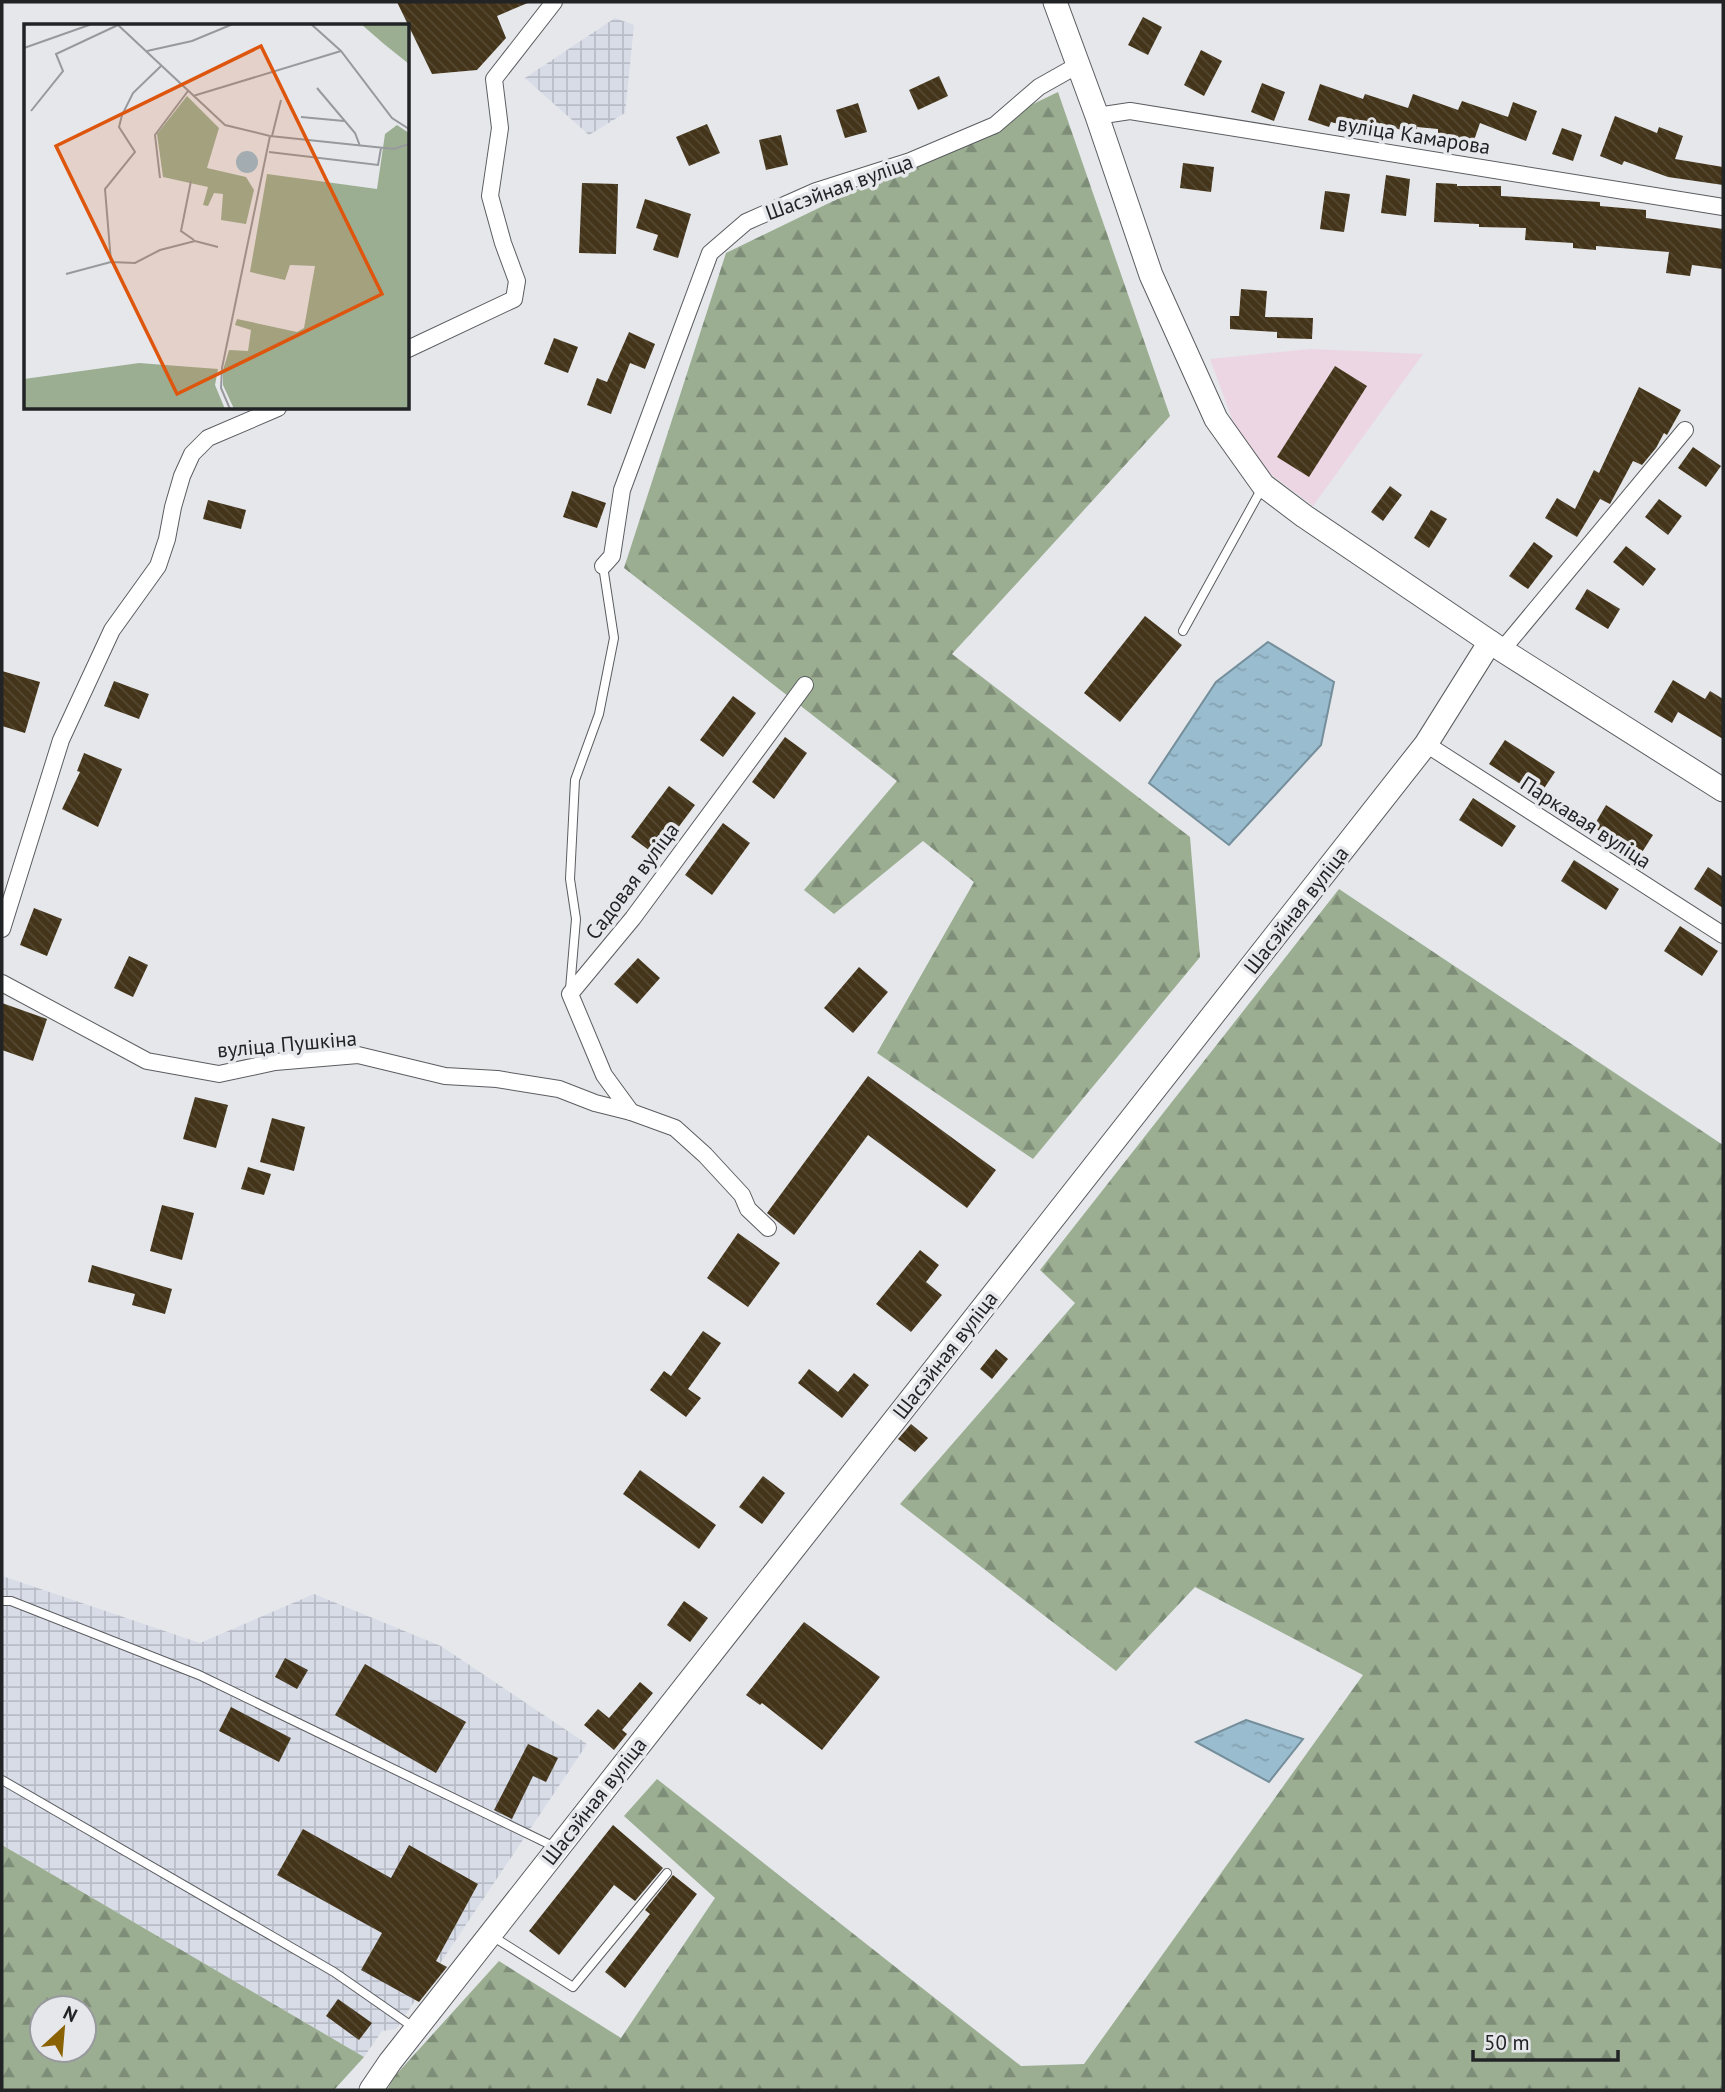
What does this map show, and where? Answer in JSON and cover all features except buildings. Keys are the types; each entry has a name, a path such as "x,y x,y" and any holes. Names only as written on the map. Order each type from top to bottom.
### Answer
{"main road":[{"path":"1055,2 1151,275 1216,419 1263,485 1304,516 1496,646 1723,789"},
{"name":"Шасэйная вуліца","path":"372,2090 415,2029 1426,744 1496,646"}],"street":[{"path":"410,348 514,299 517,281 490,196 500,128 494,79 554,2"},
{"name":"Шасэйная вуліца","path":"603,566 612,556 622,490 710,253 747,222 816,191 910,161 995,125 1039,87 1078,65"},
{"name":"вуліца Камарова","path":"1097,116 1130,111 1723,206"},
{"path":"2,929 61,740 112,630 158,566 182,477 192,454 208,438 273,410"},
{"name":"Шасэйная вуліца","path":"1496,646 1685,430"},
{"name":"Садовая вуліца","path":"570,994 633,918 805,685"},
{"name":"Паркавая вуліца","path":"1426,744 1723,935"},
{"name":"вуліца Пушкіна","path":"2,983 147,1060 219,1074 275,1062 358,1055 445,1076 497,1079 559,1089 595,1103 631,1112 675,1128 743,1195 748,1209 768,1228"},
{"path":"570,994 604,1074 631,1112"}],"lane":[{"path":"1183,631 1263,485"},
{"path":"570,994 576,919 570,880 575,780 599,714 614,638 603,566"},
{"path":"2,1601 11,1601 199,1675 557,1848"},
{"path":"2,1780 334,1972 415,2029"},
{"path":"489,1935 573,1987 667,1873"}],"shaded area":[{"path":"615,18 634,25 625,113 589,135 525,78"},
{"path":"1311,349 1423,354 1313,506 1268,472 1238,435 1210,359"},
{"path":"2,1576 200,1643 314,1594 441,1646 587,1744 396,2029 382,2031 364,2057 2,1845"}],"green space":[{"path":"1058,92 1170,416 952,654 1190,837 1200,957 1033,1159 877,1053 974,882 923,841 834,914 804,890 897,781 624,568 726,253"},
{"path":"1339,889 1723,1145 1723,2090 387,2090 393,2078 499,1961 621,2038 715,1898 624,1816 657,1779 1021,2066 1084,2064 1363,1675 1195,1587 1116,1671 900,1504 1075,1303 1040,1270"},
{"path":"2,1845 364,2057 334,2090 2,2090"}],"water":[{"path":"1268,642 1334,682 1321,745 1229,845 1149,783 1216,682"},
{"path":"1246,1720 1303,1739 1269,1782 1196,1742"}]}
